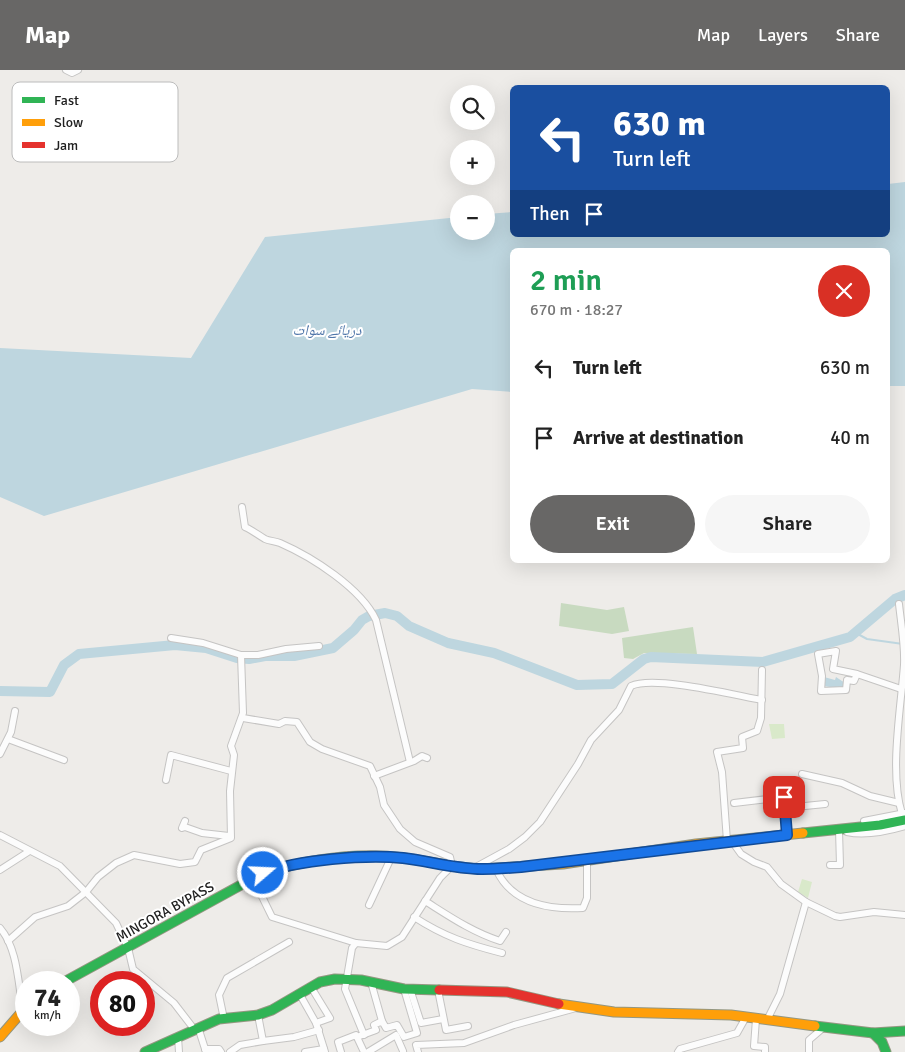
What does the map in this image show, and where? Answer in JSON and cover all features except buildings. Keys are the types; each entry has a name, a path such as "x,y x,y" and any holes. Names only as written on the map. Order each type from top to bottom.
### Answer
{"main road":[{"name":"MINGORA BYPASS","path":"80,974 253,878 284,865 391,858 452,866 496,869 587,860 729,840 880,825 904,815"},
{"path":"145,1052 157,1050 196,1028 224,1019 258,1015 272,1010 311,987 335,978 407,989 507,992 577,1008 614,1012 746,1017 873,1034 905,1031"},
{"path":"0,1037 15,1020"},
{"path":"873,1034 882,1042 886,1052"}],"street":[{"path":"66,70 72,73 78,70"},
{"path":"242,507 245,527 265,539 305,555 345,584 371,609 376,620 410,762"},
{"path":"839,830 854,823 904,815 899,803 902,787 901,690 904,662 899,604"},
{"path":"171,638 203,643 241,654 258,655 286,649 318,646"},
{"path":"857,674 854,681 847,680 846,690 821,691 822,676 818,654 836,651 833,669 857,674 901,690"},
{"path":"8,941 35,917 68,906 86,892 98,877 116,863 134,855 180,864 195,862 202,850 231,838 234,755 231,746 242,718 241,654"},
{"path":"762,670 761,718 757,731 742,737 742,748 717,752 722,772 729,840 742,854 754,862 767,867 781,884 806,902 840,917 874,912 905,915"},
{"path":"473,868 509,849 526,837 540,822 578,764 590,740 619,710 631,686 649,683 676,685 762,700"},
{"path":"0,754 8,738 15,711"},
{"path":"242,718 279,724 285,721 297,722 310,742 322,749 370,766 380,787 384,805 400,829 414,842 438,850 450,857 452,866 440,878 402,937 387,946 356,943 272,918 253,878"},
{"path":"8,738 64,760"},
{"path":"166,780 171,755 232,771"},
{"path":"374,776 422,756 428,758"},
{"path":"802,774 842,783 870,796 899,803"},
{"path":"734,803 784,797 787,835"},
{"path":"785,808 825,804"},
{"path":"185,821 182,828 185,827 202,833 229,836"},
{"path":"839,830 854,834 905,826"},
{"path":"830,865 840,865 839,830"},
{"path":"0,835 28,852 60,866 116,923 128,948 132,970 174,1003 196,1028 206,1050 219,1049 221,1052"},
{"path":"0,870 28,852"},
{"path":"369,905 391,858"},
{"path":"496,869 502,882 511,892 526,899 556,907 583,908 587,898 587,860"},
{"path":"425,901 457,922 485,936 500,941 506,932"},
{"path":"767,1020 780,994 806,902"},
{"path":"414,917 460,942 502,953"},
{"path":"0,928 13,952 17,971"},
{"path":"224,1019 219,995 227,978 289,942"},
{"path":"356,943 352,948 345,990 366,1052 396,1035 402,1051 443,1049 482,1038 514,1025 577,1008"},
{"path":"371,982 382,1021 386,1028 398,1025 404,1037 417,1032 407,989"},
{"path":"311,987 330,1018 316,1023"},
{"path":"407,989 420,1023 443,1019"},
{"path":"438,990 446,1030 468,1026"},
{"path":"299,994 316,1023 324,1050 305,1052"},
{"path":"258,1015 264,1041"},
{"path":"678,1052 680,1049 706,1040 738,1033 746,1017"},
{"path":"756,1019 754,1046 765,1047 765,1052"},
{"path":"341,1052 338,1042 376,1030 374,1025 382,1021"},
{"path":"809,1052 809,1040 823,1028"},
{"path":"230,1052 240,1045 294,1037 318,1030"},
{"path":"178,1037 179,1052"}],"green space":[{"path":"561,603 607,610 624,607 629,631 612,634 559,626"},
{"path":"693,627 697,654 644,653 633,659 624,658 622,638"},
{"path":"769,724 784,724 785,738 772,739"},
{"path":"802,879 812,882 808,898 798,892"}],"water":[{"name":"دریائے سوات","path":"905,182 905,386 890,386 890,248 510,248 510,392 472,389 44,516 0,497 0,348 191,358 265,237 450,218 450,240 495,240 495,213 510,212 510,237 890,237 890,184"},
{"path":"824,677 835,680 836,677 845,683 844,689 823,686"}],"waterway":[{"path":"0,691 50,692 64,665 79,654 175,645 206,648 237,658 294,656 333,648 354,630 362,620 369,616 385,613 397,616 409,626 448,643 494,653 577,685 612,684 644,659 651,657 763,662 850,637 895,599 905,595"},
{"path":"856,633 867,639 903,644"}],"traffic: fast":[{"path":"803,833 880,825 905,820"},
{"path":"80,973 263,873 280,868 333,858 387,856 480,869"},
{"path":"145,1052 219,1019 258,1015 272,1010 320,982 335,979 361,980 404,989 439,990"},
{"path":"815,1026 873,1033 905,1031"},
{"path":"873,1033 882,1042 886,1052"}],"traffic: slow":[{"path":"480,869 563,864 696,844 803,833"},
{"path":"559,1004 614,1012 731,1015 815,1026"},
{"path":"0,1037 15,1020"}],"traffic: jam":[{"path":"439,990 507,992 559,1004"}],"route":[{"path":"263,873 284,865 377,857 402,858 482,869 521,867 646,853 694,844 787,835 784,797"}]}
